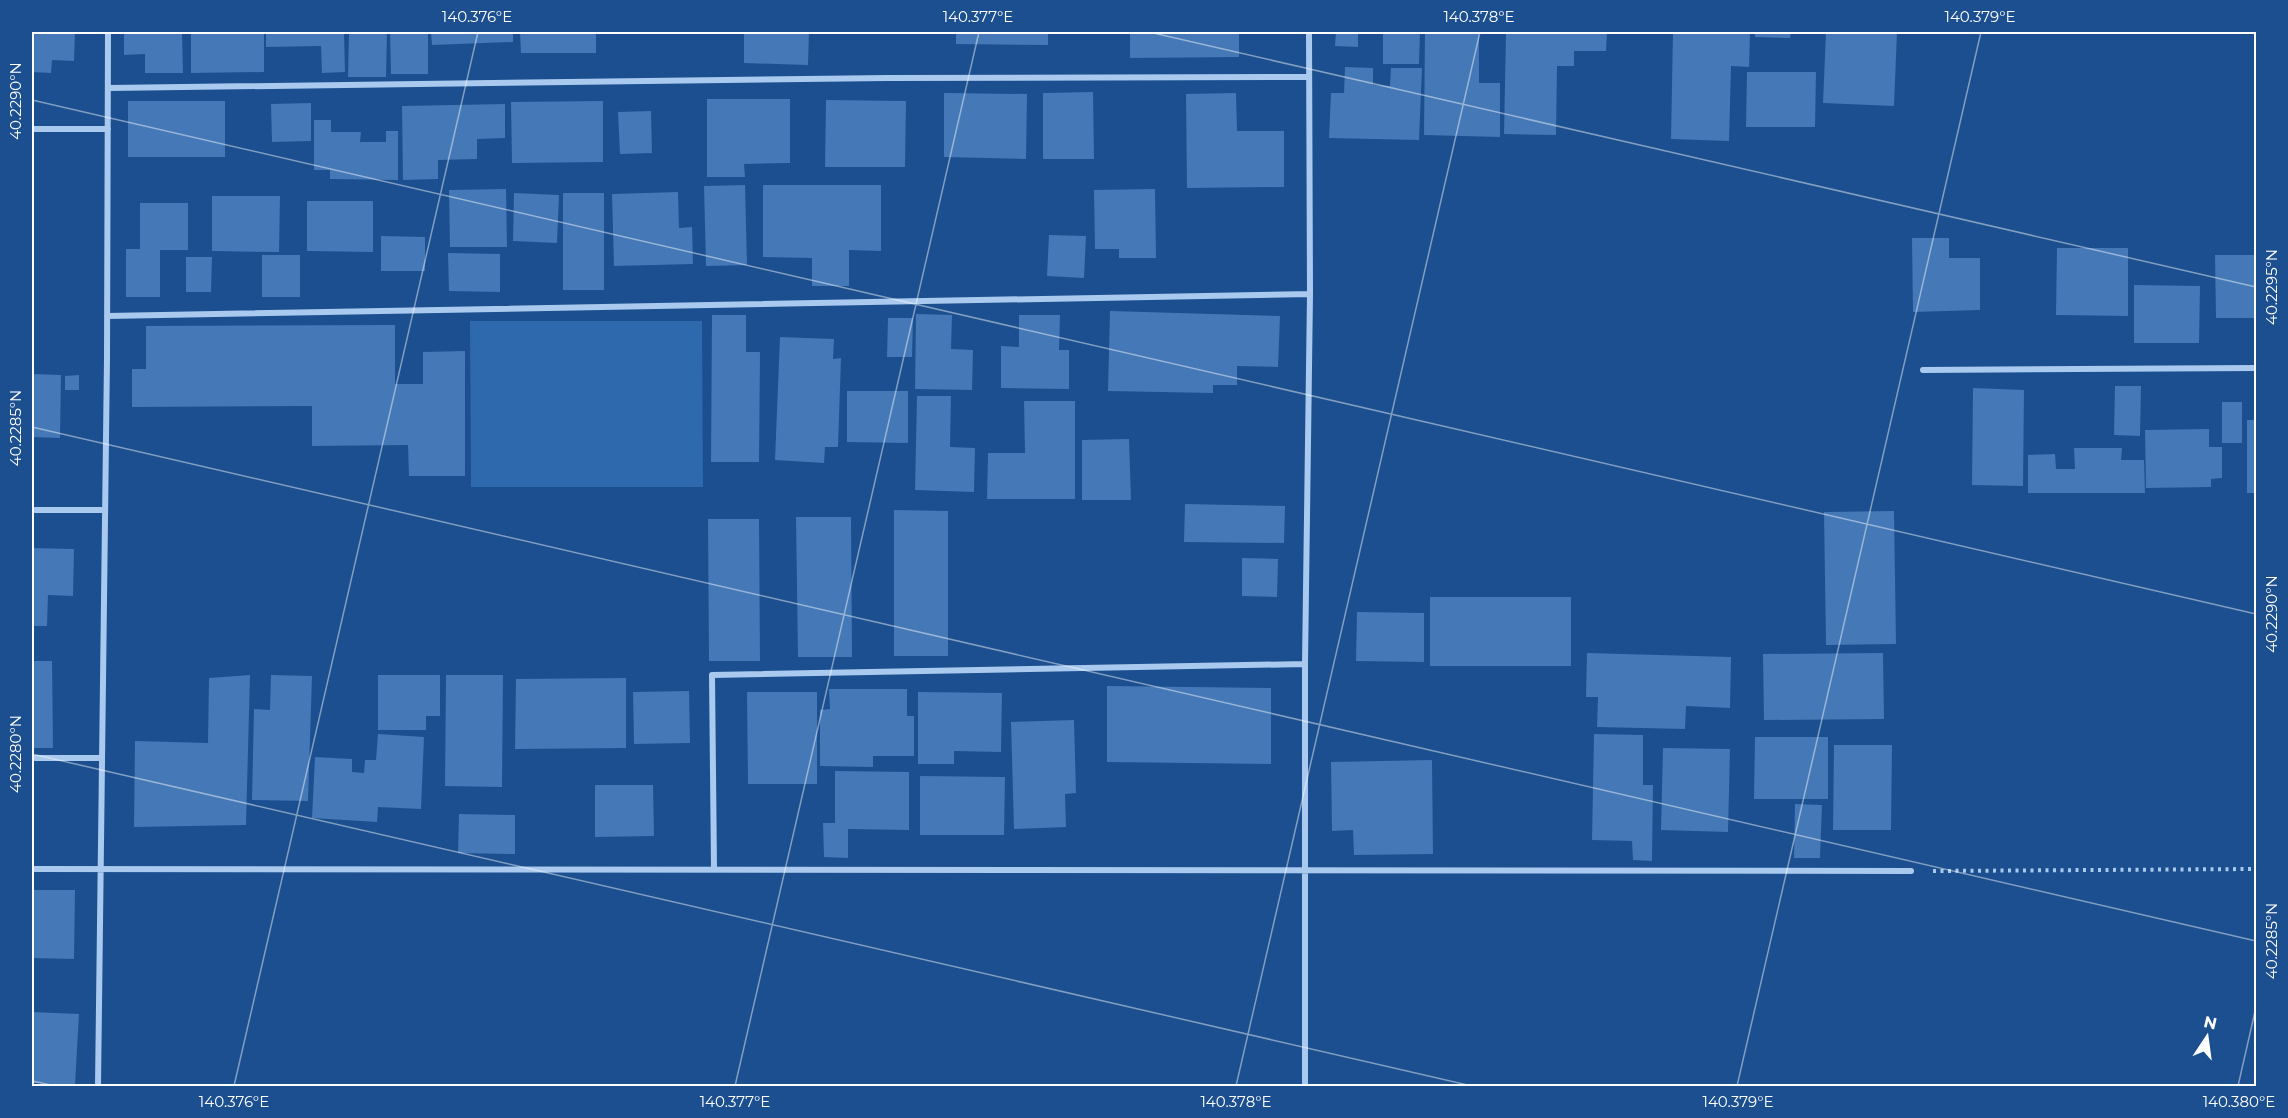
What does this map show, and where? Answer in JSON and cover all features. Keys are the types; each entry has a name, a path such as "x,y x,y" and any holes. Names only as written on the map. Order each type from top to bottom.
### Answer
{"street":[{"path":"98,1086 102,868 108,32"},
{"path":"1305,1086 1305,664 1310,294 1309,32"},
{"path":"109,88 898,78 1309,77"},
{"path":"32,129 108,129"},
{"path":"107,316 1310,294"},
{"path":"1923,370 2256,368"},
{"path":"32,510 104,510"},
{"path":"714,868 712,675 1305,664"},
{"path":"32,758 102,759"},
{"path":"32,868 1911,871"}],"path":[{"path":"1911,871 2256,869"}],"shaded area":[{"path":"470,321 702,321 703,487 471,487"}],"building":[{"path":"32,32 75,32 74,61 52,60 51,73 32,72"},
{"path":"124,32 182,32 183,73 145,73 145,54 124,55"},
{"path":"191,32 264,32 264,72 191,73"},
{"path":"266,32 344,32 345,72 322,73 321,46 266,47"},
{"path":"349,32 387,32 386,77 348,77"},
{"path":"390,32 428,32 428,74 391,74"},
{"path":"431,32 513,32 513,42 432,45"},
{"path":"520,32 596,32 596,53 521,53"},
{"path":"744,32 809,32 808,65 744,63"},
{"path":"956,32 1048,32 1048,45 956,44"},
{"path":"1130,32 1239,32 1239,57 1130,58"},
{"path":"1336,32 1358,32 1358,47 1335,46"},
{"path":"1383,32 1420,32 1419,64 1383,64"},
{"path":"1425,32 1479,32 1479,83 1500,83 1500,137 1424,135"},
{"path":"1506,32 1607,32 1606,51 1574,51 1574,66 1557,66 1556,135 1504,134"},
{"path":"1673,32 1750,32 1749,67 1731,66 1729,141 1671,139"},
{"path":"1755,32 1791,32 1790,38 1755,37"},
{"path":"1826,32 1897,32 1894,106 1823,103"},
{"path":"1345,67 1373,68 1373,85 1390,86 1391,68 1422,68 1419,140 1329,138 1331,93 1344,93"},
{"path":"1747,72 1816,72 1815,127 1746,127"},
{"path":"1093,92 1094,159 1043,159 1043,93"},
{"path":"944,93 1027,94 1026,159 944,157"},
{"path":"1236,93 1237,131 1284,131 1284,187 1187,188 1186,94"},
{"path":"707,99 790,99 790,163 744,164 745,177 707,177"},
{"path":"826,100 906,101 905,167 825,167"},
{"path":"128,101 225,101 225,157 128,157"},
{"path":"603,101 603,162 512,163 511,102"},
{"path":"311,103 311,141 272,142 271,104"},
{"path":"505,104 505,138 477,139 477,159 438,160 438,179 403,180 402,106"},
{"path":"651,111 652,153 620,154 618,112"},
{"path":"314,120 331,120 331,132 361,132 360,142 386,142 386,131 398,131 398,180 330,179 330,170 314,170"},
{"path":"745,185 747,265 706,266 704,186"},
{"path":"763,185 881,185 881,251 849,250 849,286 812,286 812,258 763,257"},
{"path":"506,189 507,247 450,247 449,190"},
{"path":"1155,189 1156,258 1119,258 1119,249 1095,249 1094,190"},
{"path":"678,192 679,228 692,227 693,264 614,266 612,194"},
{"path":"514,193 559,195 557,243 513,241"},
{"path":"563,193 604,193 604,290 563,290"},
{"path":"212,196 280,196 279,252 212,251"},
{"path":"307,201 373,201 373,252 307,251"},
{"path":"140,203 188,203 188,250 160,250 160,297 126,297 126,249 140,249"},
{"path":"1049,235 1086,236 1084,278 1047,276"},
{"path":"381,236 425,237 425,271 381,271"},
{"path":"1912,238 1949,238 1949,258 1980,258 1980,310 1913,312"},
{"path":"2057,248 2128,248 2128,316 2056,315"},
{"path":"448,253 500,254 500,292 449,291"},
{"path":"262,255 300,255 300,297 262,297"},
{"path":"2215,255 2256,255 2256,318 2216,318"},
{"path":"186,257 212,257 211,292 186,292"},
{"path":"2134,285 2200,286 2199,343 2134,343"},
{"path":"1110,311 1280,316 1278,367 1237,366 1237,385 1213,385 1213,393 1108,391"},
{"path":"916,314 952,315 951,349 973,350 972,390 915,389"},
{"path":"712,315 746,315 746,352 760,352 759,462 711,462"},
{"path":"1019,315 1060,315 1059,350 1069,350 1069,389 1001,388 1001,346 1019,347"},
{"path":"888,318 913,318 912,357 887,357"},
{"path":"395,325 395,384 423,384 423,352 465,351 465,476 409,476 408,445 312,446 312,406 132,407 132,369 146,369 146,326"},
{"path":"780,337 834,339 833,359 841,358 838,447 825,447 824,463 775,460"},
{"path":"32,374 61,375 60,438 32,437"},
{"path":"79,375 79,390 65,390 65,376"},
{"path":"2115,386 2141,386 2140,436 2114,435"},
{"path":"1973,388 2024,390 2023,486 1972,485"},
{"path":"847,391 908,391 908,443 847,442"},
{"path":"917,396 951,396 950,447 975,448 974,492 915,490"},
{"path":"1024,401 1075,401 1075,499 987,499 988,453 1025,453"},
{"path":"2222,402 2242,402 2242,443 2222,443"},
{"path":"2247,420 2256,420 2256,493 2247,493"},
{"path":"2209,429 2209,447 2222,447 2222,478 2211,479 2211,487 2146,488 2145,430"},
{"path":"1129,439 1131,500 1082,500 1082,440"},
{"path":"2074,448 2122,448 2121,460 2144,460 2145,493 2028,493 2028,455 2055,454 2056,469 2075,469"},
{"path":"1185,504 1285,506 1284,543 1184,542"},
{"path":"894,510 948,511 948,656 894,656"},
{"path":"1894,511 1896,644 1826,645 1824,512"},
{"path":"796,517 851,517 852,657 798,657"},
{"path":"708,519 759,519 760,661 709,661"},
{"path":"32,548 74,549 73,596 48,595 47,626 32,626"},
{"path":"1242,558 1278,559 1277,597 1242,596"},
{"path":"1430,597 1571,597 1571,666 1430,666"},
{"path":"1357,612 1424,613 1424,662 1356,661"},
{"path":"1587,653 1731,657 1730,708 1686,706 1685,729 1597,727 1598,697 1586,697"},
{"path":"1883,653 1884,719 1764,720 1763,654"},
{"path":"32,661 52,661 53,748 32,748"},
{"path":"250,675 246,825 134,827 135,741 208,743 209,678"},
{"path":"271,675 312,676 308,801 252,800 254,709 270,710"},
{"path":"378,675 440,675 440,716 426,716 426,730 378,730"},
{"path":"446,675 503,675 502,787 445,786"},
{"path":"626,678 626,748 515,749 516,679"},
{"path":"1107,686 1271,688 1271,764 1107,762"},
{"path":"829,689 907,689 907,716 914,716 914,756 873,756 873,767 820,766 820,710 830,709"},
{"path":"689,691 690,743 634,744 633,692"},
{"path":"747,692 817,692 817,784 748,784"},
{"path":"918,692 1002,693 1001,752 954,751 954,764 918,764"},
{"path":"1074,720 1076,793 1065,794 1066,827 1014,829 1011,722"},
{"path":"378,734 424,737 421,809 378,807 377,822 312,818 315,757 352,759 352,772 364,773 365,760 376,760"},
{"path":"1594,734 1643,735 1643,785 1653,785 1652,861 1633,860 1632,841 1592,840"},
{"path":"1755,737 1828,737 1828,799 1754,799"},
{"path":"1834,745 1892,745 1891,830 1833,830"},
{"path":"1663,748 1730,749 1728,832 1661,830"},
{"path":"1432,760 1433,854 1354,855 1353,830 1332,831 1331,762"},
{"path":"835,771 909,772 909,830 848,829 848,858 824,857 823,823 835,823"},
{"path":"920,776 1005,777 1004,835 920,835"},
{"path":"595,785 653,785 654,836 595,837"},
{"path":"1795,804 1822,805 1820,858 1794,858"},
{"path":"459,814 515,815 515,854 458,853"},
{"path":"32,890 75,890 74,959 32,958"},
{"path":"32,1012 79,1014 75,1085 32,1083"}]}
